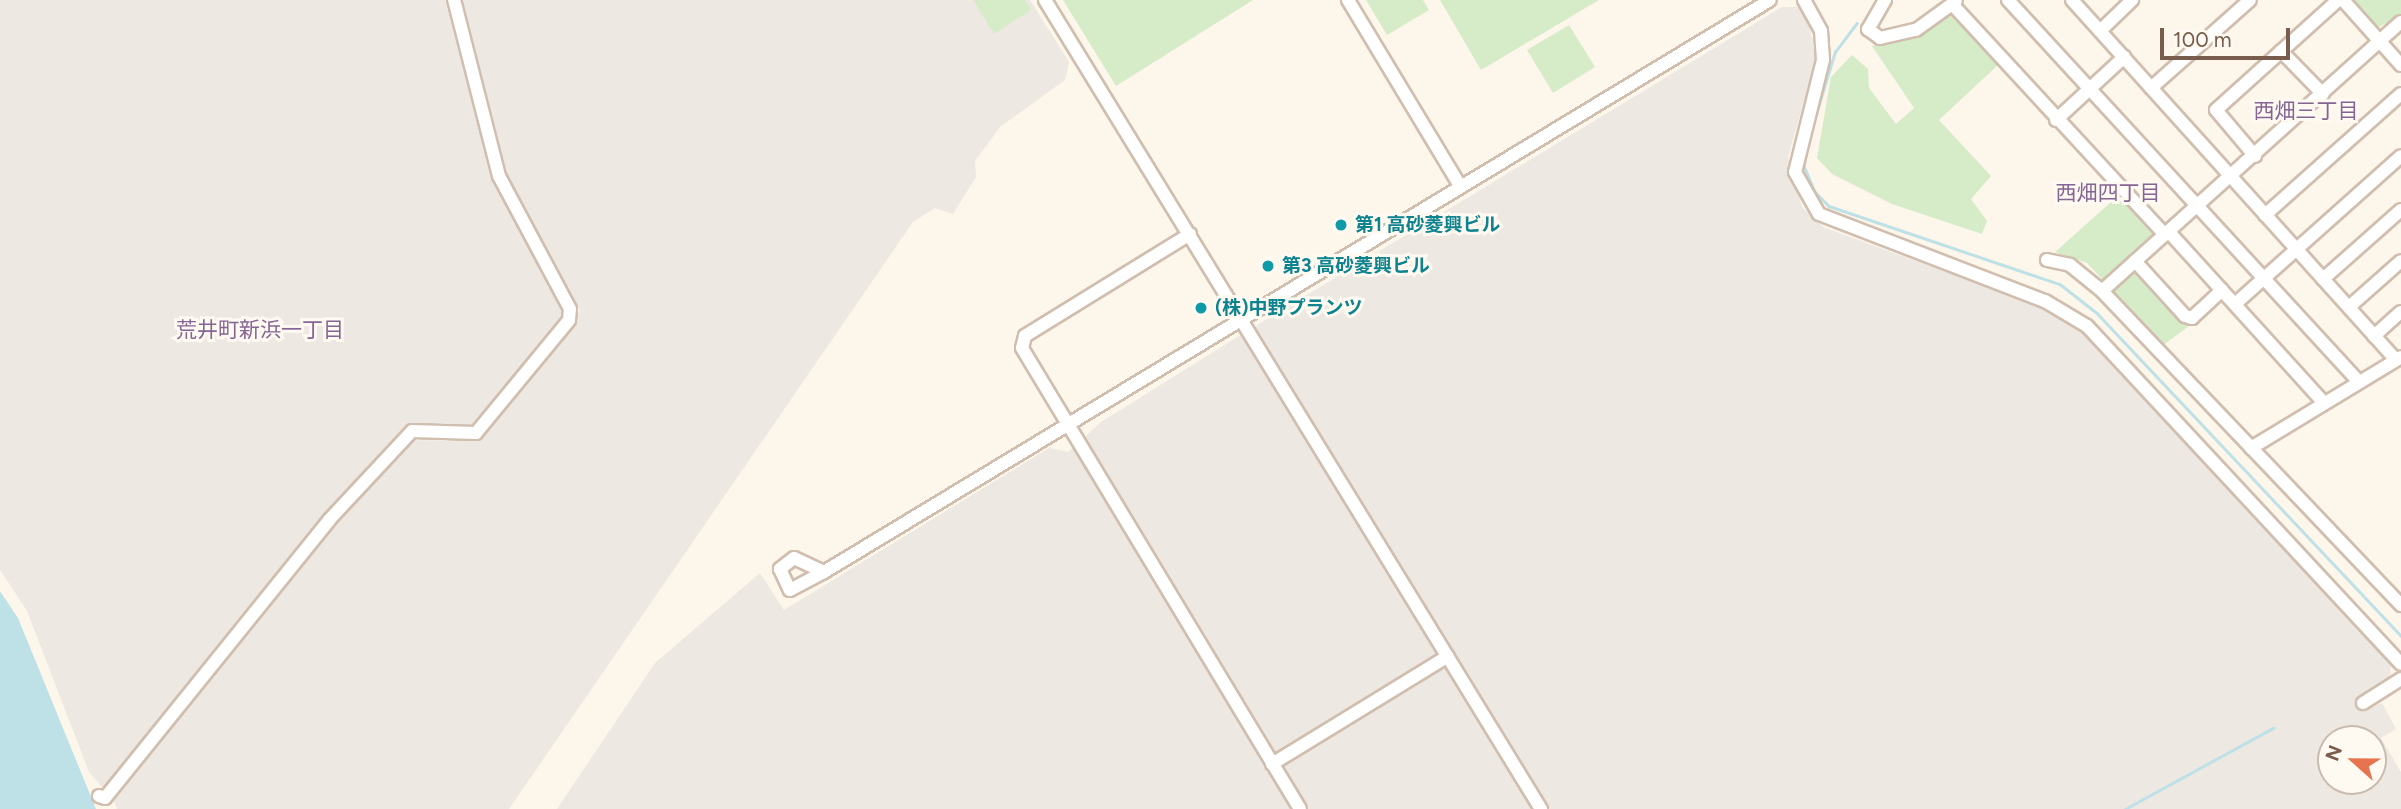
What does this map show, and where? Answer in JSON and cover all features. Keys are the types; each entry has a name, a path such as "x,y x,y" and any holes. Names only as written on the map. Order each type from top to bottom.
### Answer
{"street":[{"path":"99,796 105,798 330,519 412,431 476,433 569,320 570,309 499,176 454,0"},
{"path":"1045,0 1244,320 1541,809"},
{"path":"1348,0 1460,186"},
{"path":"824,572 794,558 785,561 780,569 790,590 824,572 1770,0"},
{"path":"1804,0 1821,31 1823,61 1795,172 1819,214 2045,301 2087,326 2401,664"},
{"path":"1885,0 1868,29 1880,38 1916,30 1954,2 2056,120 2222,290 2324,403"},
{"path":"2008,0 2359,382"},
{"path":"2100,31 2132,0"},
{"path":"2151,88 2250,0"},
{"path":"2255,156 2217,110 2341,0 2401,65"},
{"path":"2077,2 2374,336 2398,358 2251,448"},
{"path":"2102,291 2401,22"},
{"path":"2281,51 2323,94"},
{"path":"2056,120 2124,57"},
{"path":"2265,215 2401,94"},
{"path":"2235,304 2401,156"},
{"path":"2323,279 2401,210"},
{"path":"1190,234 1025,336 1022,348 1300,809"},
{"path":"2047,260 2070,265 2102,291 2401,605"},
{"path":"2135,261 2185,316 2192,318 2222,290"},
{"path":"2349,307 2401,261"},
{"path":"2374,336 2401,312"},
{"path":"1272,764 1448,656"},
{"path":"2363,703 2401,679"}],"shaded area":[{"path":"0,0 445,0 492,172 564,313 480,420 466,429 414,427 106,792 89,772 27,611 0,570"},
{"path":"458,0 1030,0 1069,62 1065,80 1000,127 975,161 976,177 953,214 935,208 913,222 509,809 117,809 112,797 204,680 408,440 475,441 580,311 505,174"},
{"path":"1782,7 1798,7 1807,19 1817,56 1788,157 1802,207 1823,227 2047,309 2099,345 2392,660 2389,680 2361,696 2369,709 2382,703 2396,729 2387,734 2387,725 2317,725 2317,795 2387,795 2387,748 2401,772 2401,809 557,809 655,663 760,573 784,610 1049,448 1068,452 1101,422"}],"green space":[{"path":"973,0 1025,0 1031,10 994,34"},
{"path":"1063,0 1253,0 1116,86"},
{"path":"1366,0 1423,0 1429,10 1387,35"},
{"path":"1440,0 1599,0 1481,70"},
{"path":"2352,0 2401,0 2401,15 2377,28"},
{"path":"1953,11 2000,63 1939,120 1991,176 1971,199 1987,221 1982,234 1892,204 1832,174 1817,158 1831,77 1852,55 1868,69 1869,88 1896,124 1914,108 1872,46 1914,37"},
{"path":"1569,25 1595,67 1553,93 1527,50"},
{"path":"2120,194 2154,233 2104,281 2087,263 2055,252"},
{"path":"2135,270 2189,326 2162,346 2110,293"}],"water":[{"path":"0,591 18,618 96,809 0,809"}],"waterway":[{"path":"1816,114 1835,52 1857,23"},
{"path":"1808,144 1804,166 1815,192 1829,206 2060,284 2097,313 2401,636"},
{"path":"2125,809 2273,728"}],"place":[{"name":"第1 高砂菱興ビル","path":"1341,225"},
{"name":"第3 高砂菱興ビル","path":"1268,266"},
{"name":"(株)中野プランツ","path":"1201,308"}],"district":[{"name":"西畑三丁目","path":"2306,111"},
{"name":"西畑四丁目","path":"2108,193"},
{"name":"荒井町新浜一丁目","path":"260,330"}]}
